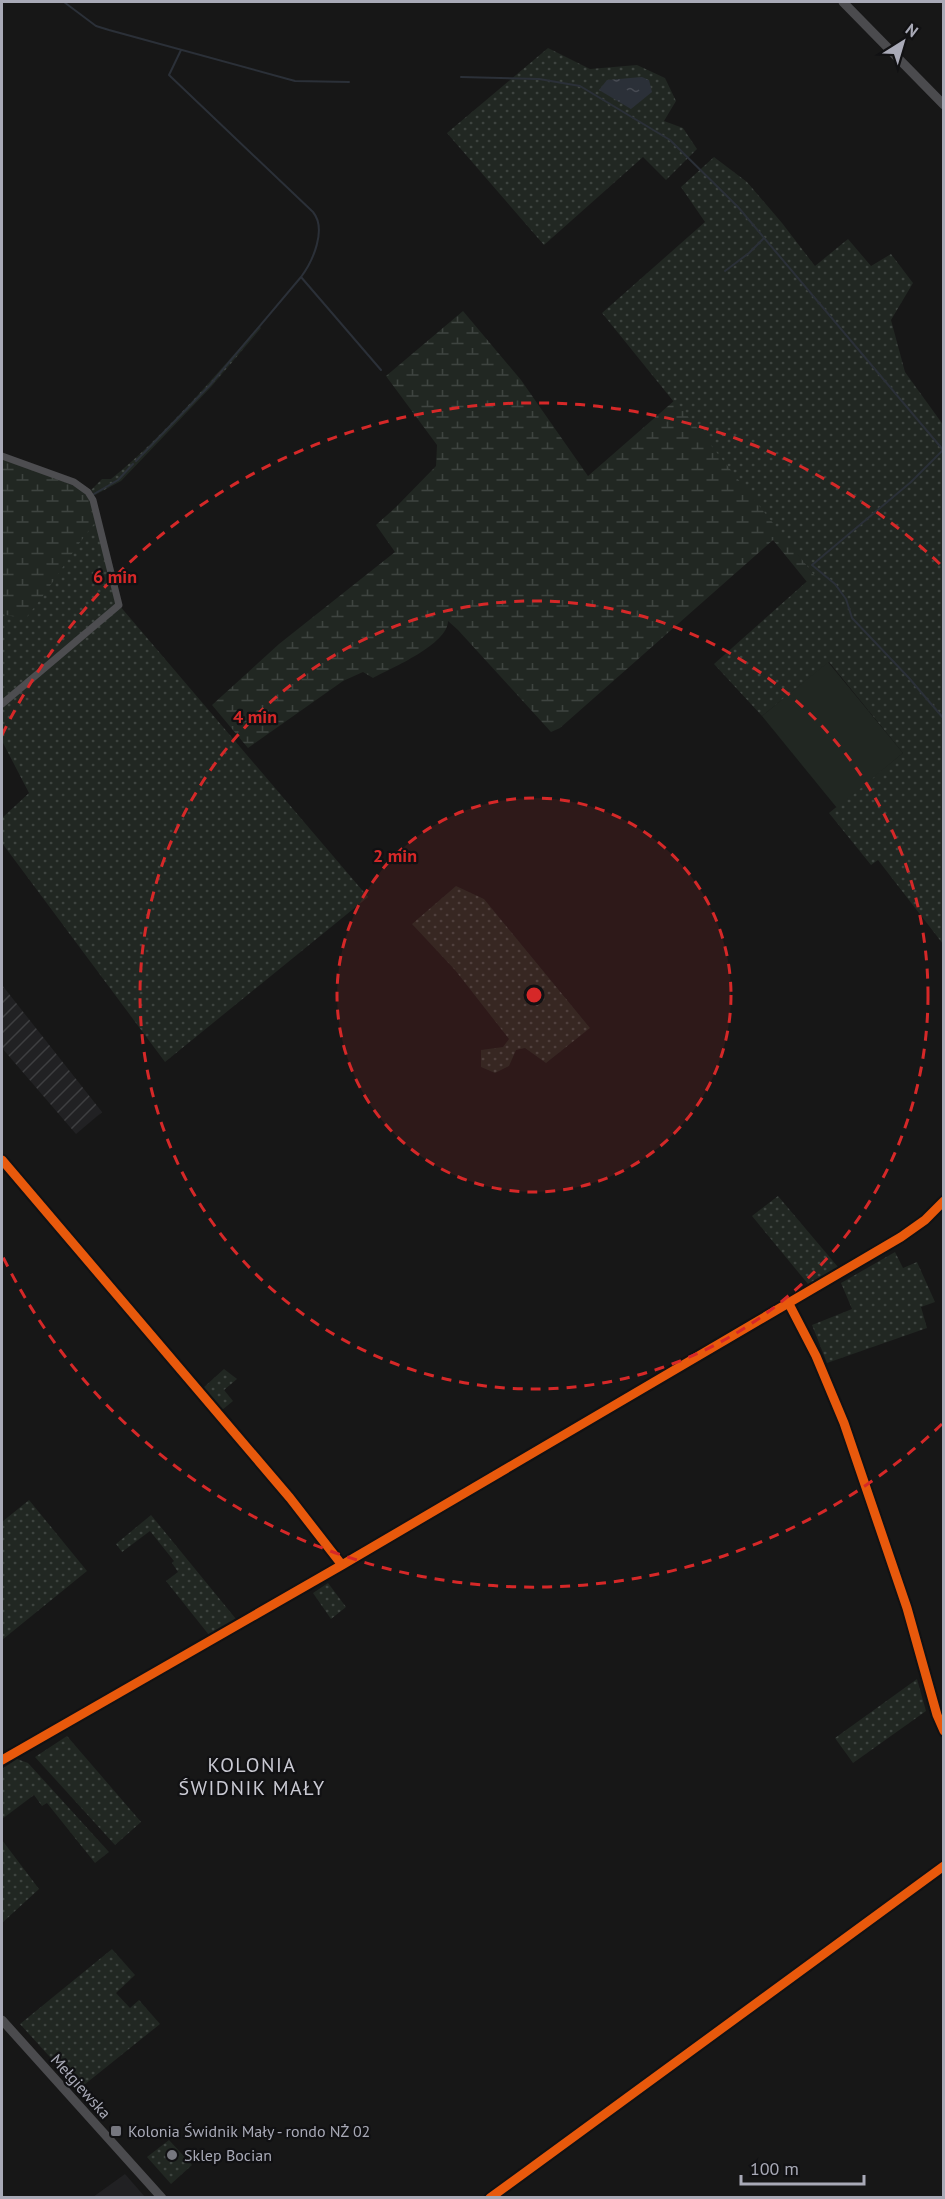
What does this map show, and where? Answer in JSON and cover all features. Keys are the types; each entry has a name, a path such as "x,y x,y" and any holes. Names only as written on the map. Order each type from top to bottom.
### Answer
{"main road":[{"path":"843,2 944,105"},
{"name":"Mełgiewska","path":"2,2020 162,2198"}],"street":[{"path":"2,456 63,478 88,492 93,500 119,605 2,704"},
{"path":"2,1160 290,1498 342,1564"},
{"path":"2,1760 901,1237 925,1220 944,1201"},
{"path":"788,1302 824,1373 844,1424 908,1608 937,1715 944,1731"},
{"path":"490,2198 944,1866"}],"shaded area":[{"path":"2,985 102,1112 76,1134 2,1048"},
{"path":"125,2174 145,2197 93,2197"}],"green space":[{"path":"548,48 590,69 637,65 665,78 676,101 664,121 683,128 697,149 666,180 643,157 544,245 447,133"},
{"path":"714,157 747,182 815,266 848,239 871,266 891,254 913,283 891,320 905,372 944,426 943,944 878,860 871,865 829,813 903,753 829,662 762,716 714,664 814,575 602,313 705,222 681,187"},
{"path":"463,311 521,380 588,476 675,400 815,576 807,582 773,540 560,728 551,732 448,621 446,630 439,638 418,654 373,678 363,672 343,681 248,748 212,705 279,644 395,552 376,525 436,466 437,445 386,376"},
{"path":"259,326 261,328 211,387 121,481 95,495 91,490 102,479 111,479 151,444"},
{"path":"2,456 88,492 119,605 368,897 165,1062 2,843 2,818 29,793 2,741"},
{"path":"2,456 88,492 98,519 25,619 2,614"},
{"path":"828,662 903,753 837,808 762,716"},
{"path":"456,886 484,899 590,1028 546,1063 525,1048 516,1050 509,1066 495,1073 481,1067 481,1050 503,1047 509,1039 455,970 412,924"},
{"path":"778,1196 838,1267 808,1284 752,1216"},
{"path":"895,1252 903,1268 917,1262 935,1302 921,1307 927,1328 827,1363 812,1325 852,1309 841,1283"},
{"path":"224,1369 237,1379 224,1390 233,1401 222,1410 203,1388"},
{"path":"29,1500 87,1571 2,1640 2,1522"},
{"path":"151,1515 236,1619 209,1635 166,1581 178,1572 172,1563 174,1561 150,1531 122,1552 116,1544"},
{"path":"328,1583 346,1607 331,1619 313,1593"},
{"path":"917,1679 926,1711 853,1763 835,1738"},
{"path":"67,1736 141,1822 115,1845 35,1757"},
{"path":"17,1759 28,1763 109,1852 95,1863 47,1803 42,1806 34,1795 2,1819 2,1769"},
{"path":"2,1840 39,1889 2,1923"},
{"path":"112,1949 135,1975 116,1993 130,2008 139,2000 160,2024 79,2089 20,2024"},
{"path":"169,2140 192,2165 171,2184 147,2157"}],"water":[{"path":"642,77 649,80 652,92 631,109 599,90 607,80"}],"waterway":[{"path":"64,2 96,26 109,30 295,81 349,82"},
{"path":"136,461 209,386 301,277 314,254 319,236 319,227 313,212 169,75 181,50"},
{"path":"461,77 539,79 580,86 670,140 738,207 944,451"},
{"path":"725,271 764,238"},
{"path":"301,277 381,370"},
{"path":"943,450 911,482 812,565 835,584 846,599 852,618 944,719"},
{"path":"94,494 118,480 133,464"}],"cycle path":[{"path":"2,1160 290,1498 342,1565"},
{"path":"2,1760 342,1565 901,1237 925,1220 944,1201"},
{"path":"788,1302 816,1356 844,1423 907,1608 937,1715 944,1731"},
{"path":"490,2198 944,1866"}],"place":[{"name":"Kolonia Świdnik Mały - rondo NŻ 02","path":"116,2131"},
{"name":"Sklep Bocian","path":"172,2155"}],"district":[{"name":"KOLONIA ŚWIDNIK MAŁY","path":"252,1776"}]}
